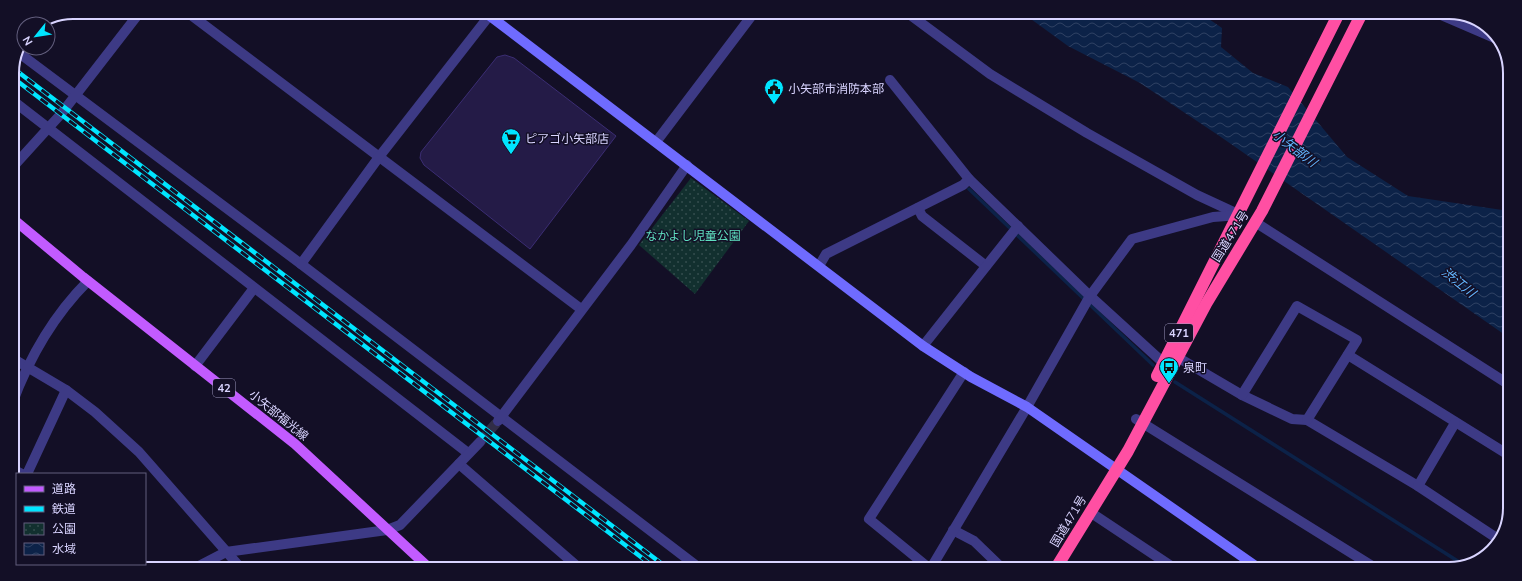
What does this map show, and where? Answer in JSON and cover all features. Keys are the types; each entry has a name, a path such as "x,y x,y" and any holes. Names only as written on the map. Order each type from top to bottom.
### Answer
{"highway":[{"name":"国道471号","path":"1173,355 1246,200 1336,19"},
{"name":"国道471号","path":"1060,562 1116,468 1122,447 1139,421 1173,355 1262,211 1360,19"}],"main road":[{"name":"小矢部福光線","path":"19,224 88,281 295,444 422,562"}],"street":[{"path":"19,160 74,96 134,19"},
{"path":"196,19 581,309"},
{"path":"301,264 379,157 483,19"},
{"path":"494,19 923,346 964,372 1027,407 1251,562"},
{"path":"656,142 749,19"},
{"path":"915,19 990,74 1068,122 1197,196 1240,215"},
{"path":"1451,19 1488,35"},
{"path":"24,56 74,96 301,264 500,419 691,562"},
{"path":"890,80 969,179 1090,296 1167,366"},
{"path":"19,106 47,129 468,453"},
{"path":"500,419 581,309 631,245 687,165"},
{"path":"819,266 826,254 963,185 969,179"},
{"path":"918,208 922,216 986,266"},
{"path":"934,562 1027,407 1090,296 1132,239 1213,217 1240,215"},
{"path":"1254,222 1503,381"},
{"path":"923,346 1018,226"},
{"path":"19,386 27,366 46,332 74,295 88,281"},
{"path":"195,366 254,288"},
{"path":"1242,395 1297,306 1357,340 1307,420"},
{"path":"1173,355 1242,395 1292,419 1307,420 1418,486 1495,537"},
{"path":"1348,355 1503,452"},
{"path":"19,362 66,390 95,412 139,452 235,562"},
{"path":"923,562 869,519 964,372"},
{"path":"27,473 66,390"},
{"path":"1139,421 1366,562"},
{"path":"1418,486 1456,423"},
{"path":"207,562 226,552 387,530 400,525 480,442"},
{"path":"459,464 572,562"},
{"path":"1090,512 1165,562"},
{"path":"953,530 974,541 996,562"}],"green space":[{"name":"なかよし児童公園","path":"691,178 749,221 695,294 639,245"}],"water":[{"path":"1031,19 1209,19 1222,28 1221,47 1253,73 1288,87 1347,157 1408,196 1503,210 1503,334 1218,135 1140,83 1068,46"}],"building":[{"name":"ピアゴ小矢部店","path":"505,55 514,58 616,136 530,249 424,165 420,158 421,152 497,57"}],"waterway":[{"path":"969,189 1153,365"},
{"path":"1175,382 1458,561"}],"tunnel":[{"path":"480,442 498,421"}],"railway":[{"path":"19,73 659,562"},
{"path":"19,82 647,562"}],"place":[{"name":"小矢部市消防本部","path":"774,105"},
{"name":"ピアゴ小矢部店","path":"511,155"},
{"name":"泉町","path":"1169,384"}],"water label":[{"name":"小矢部川","path":"1295,148"},
{"name":"渋江川","path":"1459,282"}]}
